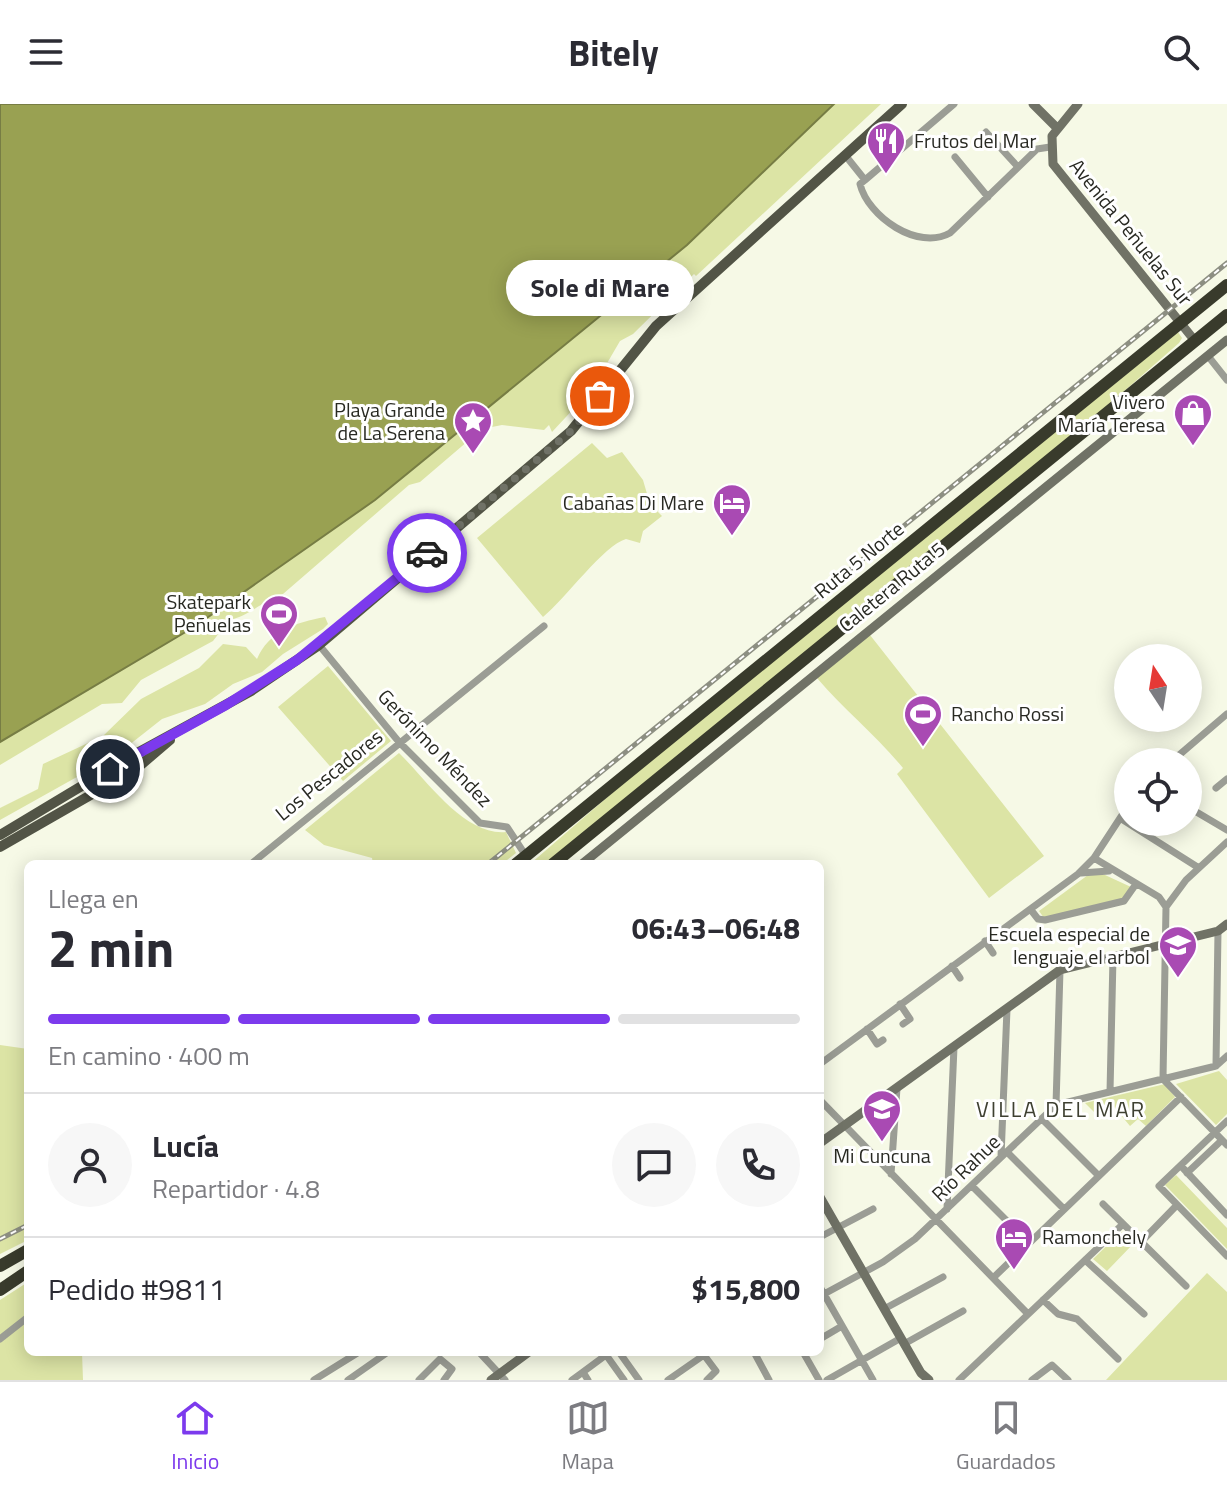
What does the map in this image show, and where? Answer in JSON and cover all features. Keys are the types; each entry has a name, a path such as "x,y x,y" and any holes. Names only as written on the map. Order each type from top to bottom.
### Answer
{"highway":[{"name":"Ruta 5 Norte","path":"523,860 1227,285"},
{"path":"1206,302 1203,319 1222,319"},
{"path":"558,860 1222,319"},
{"path":"0,1264 24,1250"},
{"path":"0,1280 24,1266"},
{"path":"0,1290 24,1274"}],"main road":[{"path":"0,835 130,757 251,691 319,645 571,431 656,326 902,104"},
{"path":"0,847 136,769 155,756 175,733"},
{"path":"130,757 137,760 136,769"}],"street":[{"path":"954,104 860,184 864,200 888,221 926,240 950,233 1037,149 1050,147"},
{"path":"1033,104 1056,127 1078,104"},
{"name":"Avenida Peñuelas Sur","path":"1056,127 1050,147 1059,173 1195,341"},
{"path":"986,132 1018,167"},
{"path":"845,155 865,180"},
{"path":"955,157 988,197"},
{"name":"Caletera Ruta 5","path":"587,860 1227,340"},
{"path":"1208,356 1227,380"},
{"name":"Los Pescadores","path":"256,860 544,626"},
{"name":"Gerónimo Méndez","path":"319,645 399,742 480,823 507,827 522,860"},
{"path":"1187,748 1227,714"},
{"path":"1216,788 1227,779"},
{"path":"1202,815 1227,830"},
{"path":"824,1061 1078,874 1094,858 1114,827"},
{"path":"1148,836 1199,868"},
{"path":"1187,1173 1224,1142 1163,1079 1166,907 1175,893 1227,842"},
{"path":"1094,858 1159,897 1166,907"},
{"path":"1078,874 1100,870 1118,874"},
{"path":"1031,910 1038,919 1045,920 1124,901 1136,884"},
{"path":"1159,897 1175,893"},
{"path":"824,1140 1060,970 1218,931 1227,924"},
{"path":"1216,1066 1218,931"},
{"path":"985,941 993,953"},
{"path":"1110,1092 1113,957"},
{"path":"952,966 960,978"},
{"path":"1060,970 1056,1105 1216,1066 1227,1056"},
{"path":"900,1004 910,1019 903,1024"},
{"path":"1007,1009 1004,1155 1064,1209"},
{"path":"867,1029 877,1044 883,1040"},
{"path":"947,1209 954,1047"},
{"path":"891,1174 897,1088"},
{"path":"993,1278 1181,1097"},
{"path":"824,1104 1028,1314"},
{"name":"Río Rahue","path":"824,1289 864,1273 904,1248 1056,1105"},
{"path":"1042,1119 1099,1176"},
{"path":"1227,1121 1159,1186 1227,1256"},
{"path":"1181,1166 1227,1215"},
{"path":"972,1186 1029,1243"},
{"path":"824,1204 921,1373 929,1380"},
{"path":"1103,1204 1186,1286"},
{"path":"1141,1242 1177,1205"},
{"path":"824,1235 873,1209"},
{"path":"959,1380 1123,1224"},
{"path":"1085,1260 1144,1314"},
{"path":"884,1309 943,1277"},
{"path":"824,1294 870,1380"},
{"path":"1043,1300 1058,1314 1077,1319 1118,1359"},
{"path":"827,1380 963,1311"},
{"path":"0,1339 24,1320"},
{"path":"824,1337 842,1326"},
{"path":"314,1380 353,1356"},
{"path":"348,1380 382,1356"},
{"path":"482,1356 498,1378 524,1356"},
{"path":"572,1380 603,1356"},
{"path":"609,1356 624,1380"},
{"path":"622,1356 639,1380"},
{"path":"668,1380 703,1356"},
{"path":"707,1356 716,1369 707,1380"},
{"path":"756,1356 769,1380"},
{"path":"805,1356 819,1380"},
{"path":"419,1380 440,1359 452,1369 444,1380"},
{"path":"1032,1380 1052,1365 1068,1380"},
{"path":"583,1372 588,1380"},
{"path":"680,1372 686,1380"}],"shaded area":[{"path":"0,104 834,104 687,245 375,500 194,627 0,742"},
{"path":"756,104 881,104 696,276 694,274 633,334 620,341 592,389 552,432 549,425 544,430 502,425 482,429 420,482 409,485 283,594 229,620 213,641 141,680 122,703 102,704 0,765 0,692"},
{"path":"1178,332 1182,338 1179,343 1089,422 551,860 535,860 648,762"},
{"path":"592,443 607,458 622,452 643,480 650,504 662,516 643,531 640,543 626,539 607,551 543,617 477,538"},
{"path":"325,617 328,624 323,629 283,654 262,672 233,684 205,704 162,719 124,749 98,758 84,773 0,820 0,808 38,789 43,764 103,736 141,699 199,668 223,644 246,647 257,659 268,642 284,630"},
{"name":"Rancho Rossi","path":"870,635 1044,856 989,898 897,774 903,768 817,678"},
{"path":"328,666 391,741 343,781 278,707"},
{"path":"399,753 461,816 490,831 506,832 516,853 507,860 372,860 324,845 305,830"},
{"path":"1088,875 1105,875 1131,887 1125,899 1044,918 1039,911"},
{"path":"0,1045 24,1048 24,1242 0,1254"},
{"path":"1219,1071 1227,1080 1227,1114 1216,1125 1176,1084"},
{"path":"1165,1084 1175,1097 1146,1126 1138,1119 1130,1126 1114,1107 1101,1119 1085,1103"},
{"path":"1176,1175 1227,1228 1227,1249 1165,1185"},
{"path":"1121,1232 1135,1242 1107,1271 1093,1259"},
{"path":"1207,1273 1227,1292 1227,1380 1106,1380"},
{"path":"24,1285 24,1356 82,1356 83,1380 0,1380 0,1300"}],"railway":[{"path":"493,860 1227,263"},
{"path":"0,1239 24,1227"}],"way so far":[{"path":"427,553 571,431 600,396"}],"place":[{"name":"Frutos del Mar","path":"886,175"},
{"name":"Sole di Mare","path":"600,396"},
{"name":"Vivero María Teresa","path":"1193,447"},
{"name":"Playa Grande de La Serena","path":"473,455"},
{"name":"Cabañas Di Mare","path":"732,537"},
{"name":"Skatepark Peñuelas","path":"279,648"},
{"name":"Rancho Rossi","path":"923,748"},
{"name":"Escuela especial de lenguaje el arbol","path":"1178,979"},
{"name":"Mi Cuncuna","path":"882,1143"},
{"name":"Ramonchely","path":"1014,1271"}],"district":[{"name":"VILLA DEL MAR","path":"1061,1109"}],"route":[{"path":"110,769 251,691 297,660 427,553"}]}
